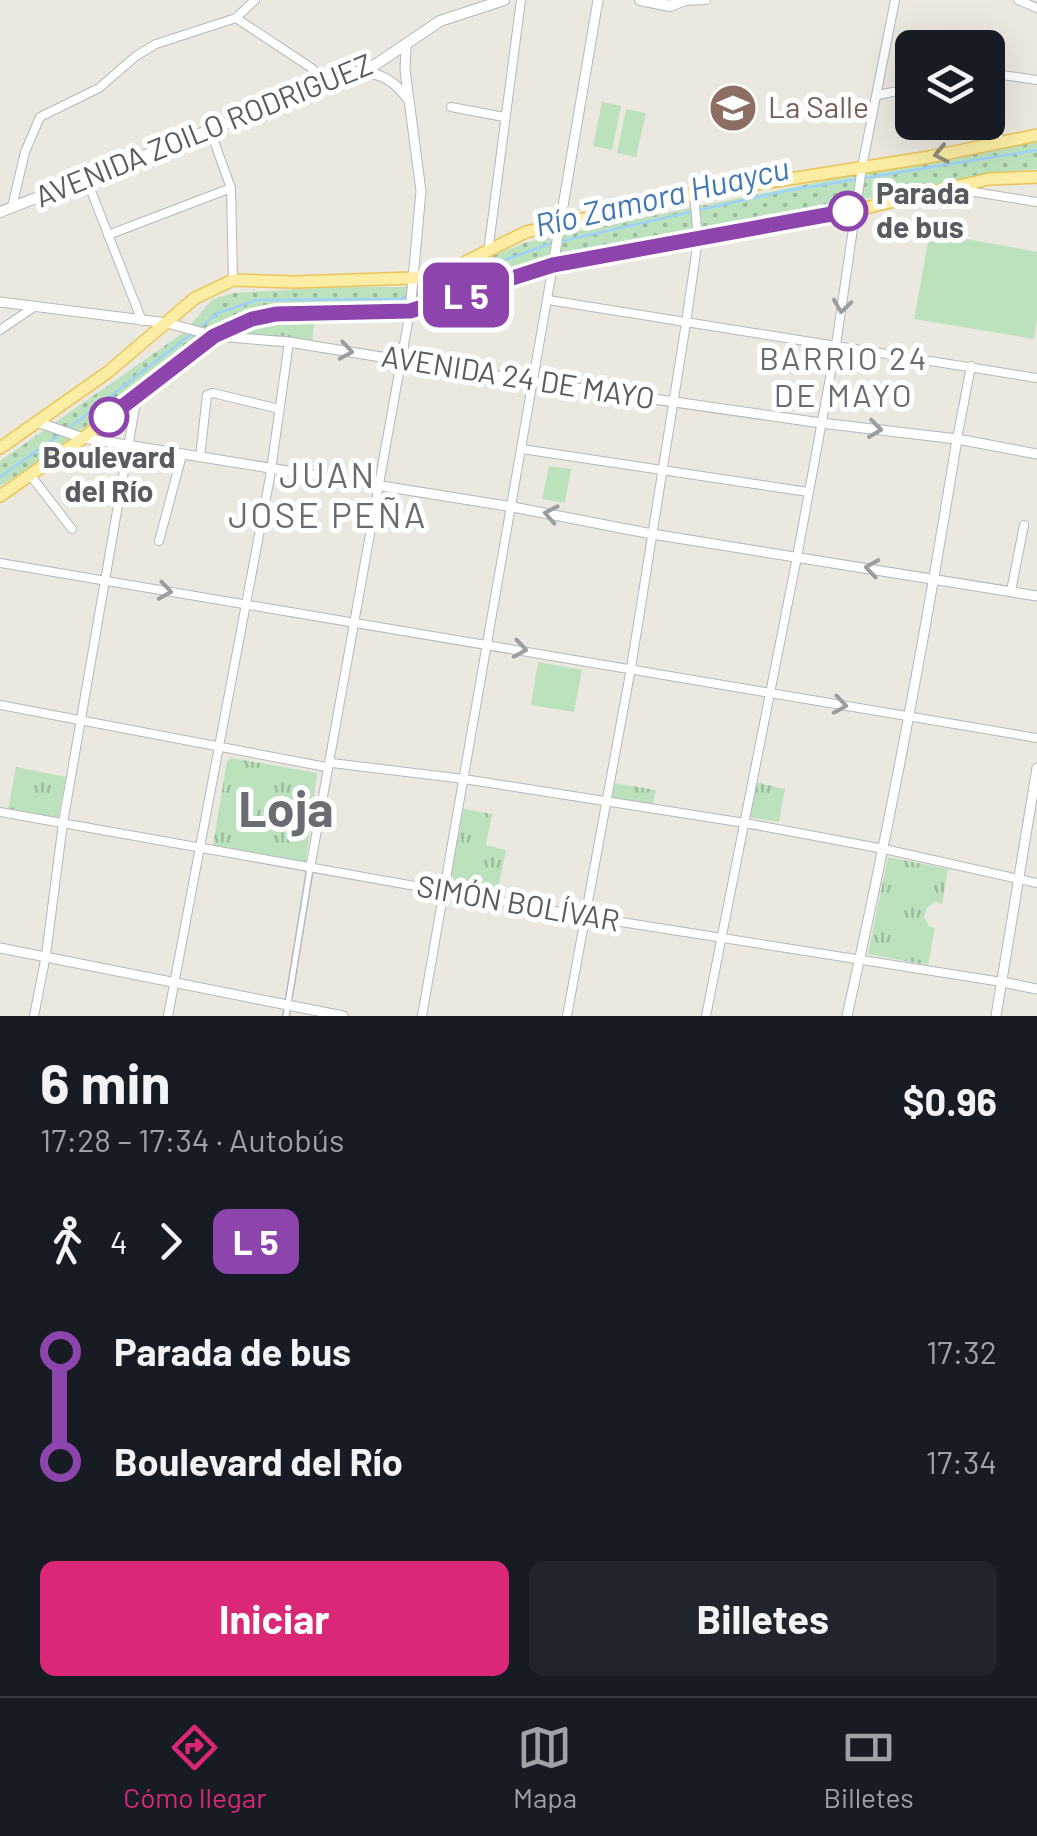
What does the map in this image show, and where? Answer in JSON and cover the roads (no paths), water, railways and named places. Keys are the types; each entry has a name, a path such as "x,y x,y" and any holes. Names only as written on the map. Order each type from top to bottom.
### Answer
{"main road":[{"name":"AVENIDA ZOILO RODRIGUEZ","path":"0,212 356,73 406,46 440,21 504,0"},
{"path":"640,0 670,6 685,0"},
{"path":"0,448 41,423 108,372 195,298 233,280 413,278 449,270 526,232 561,224 1037,136"},
{"path":"0,496 214,336 245,321 276,314 410,311 553,265 990,180 1037,177"}],"street":[{"path":"12,207 24,152 40,118 99,88 156,44 236,18 255,0"},
{"path":"488,252 520,0"},
{"path":"422,1016 535,382 598,0"},
{"path":"685,0 706,0"},
{"path":"706,1016 798,557 862,171 895,0"},
{"path":"1018,0 1037,8"},
{"path":"236,18 313,69 323,86"},
{"path":"287,1011 326,767 410,311 420,171 408,101 406,46"},
{"path":"356,73 382,76 400,88 408,101"},
{"path":"1005,75 1037,80"},
{"path":"878,95 895,92"},
{"path":"451,106 504,117"},
{"path":"210,130 232,188 233,280"},
{"path":"86,178 142,320"},
{"path":"108,235 232,188"},
{"path":"952,188 1037,202"},
{"path":"567,1016 631,668 674,402 698,236 694,197"},
{"path":"548,300 1037,378"},
{"name":"AVENIDA 24 DE MAYO","path":"0,302 167,323 214,336 289,342 535,382 957,439 1037,454"},
{"path":"0,330 34,306"},
{"path":"168,1016 270,478 268,470 289,342"},
{"path":"847,1016 884,849 971,366"},
{"path":"200,457 207,395 213,392 278,409"},
{"path":"34,1016 63,823 136,407 133,398"},
{"path":"41,423 79,437 268,470 513,507 652,534 1037,596"},
{"path":"522,448 808,492"},
{"path":"159,541 182,454"},
{"path":"31,476 72,529"},
{"path":"1011,591 1024,525"},
{"path":"0,563 1037,738"},
{"path":"0,705 326,767 332,763 464,779 745,823 1037,883"},
{"path":"996,1016 1037,768"},
{"name":"SIMÓN BOLÍVAR","path":"0,812 583,916 1037,989"},
{"path":"0,948 173,982 287,1011 343,1016"}],"waterway":[{"name":"Río Zamora Huaycu","path":"699,210 785,191 1037,150"},
{"name":"Río Zamora Huaycu","path":"562,241 691,212"},
{"name":"Río Zamora Huaycu","path":"416,292 555,242"},
{"name":"Río Zamora Huaycu","path":"200,327 218,313 257,300 400,299 409,295"},
{"name":"Río Zamora Huaycu","path":"69,428 194,332"},
{"name":"Río Zamora Huaycu","path":"0,477 62,433"}],"place":[{"name":"La Salle","path":"733,108"},
{"name":"Parada de bus","path":"848,211"},
{"name":"Boulevard del Río","path":"109,417"}],"district":[{"name":"BARRIO 24 DE MAYO","path":"844,378"},
{"name":"JUAN JOSE PEÑA","path":"328,496"},
{"name":"Loja","path":"286,809"}]}
